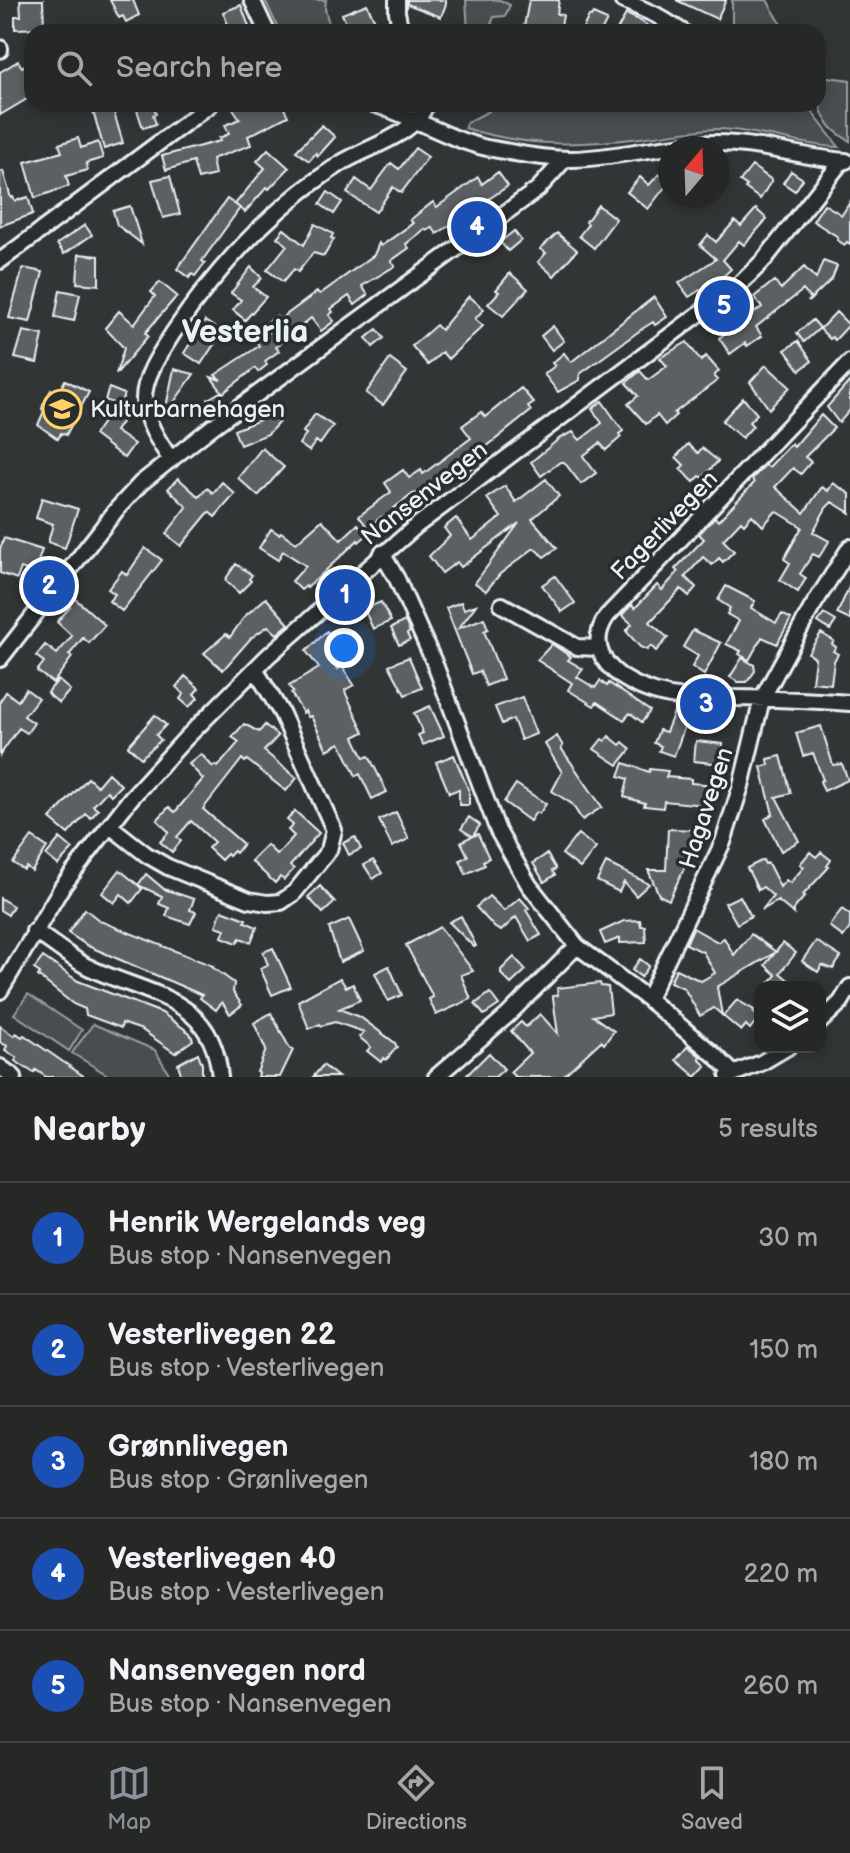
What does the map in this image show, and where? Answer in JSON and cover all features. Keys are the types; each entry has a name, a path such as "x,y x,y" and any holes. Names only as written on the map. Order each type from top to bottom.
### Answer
{"street":[{"path":"252,0 263,24"},
{"path":"397,0 399,24"},
{"path":"622,0 670,24"},
{"path":"0,261 200,112"},
{"path":"397,112 418,119 450,137 486,147 565,159 711,143 749,145 846,161"},
{"path":"171,460 145,408 145,390 156,362 204,288 264,224 306,188 345,161 399,133 418,119 422,112"},
{"path":"0,659 124,501 148,477 538,189 565,159"},
{"name":"Nansenvegen","path":"0,991 62,887 147,778 255,669 382,553 489,469 743,281 846,161"},
{"name":"Fagerlivegen","path":"598,648 599,630 607,616 850,362"},
{"name":"Hagavegen","path":"648,999 723,842 734,812 762,699 811,609 850,547"},
{"path":"382,553 429,649 498,831 540,901 577,946 648,999 717,1057 730,1075 778,1053"},
{"path":"502,605 577,647 598,648 603,658 620,675 652,691 688,698 807,699 850,703"},
{"path":"110,826 168,867 249,900 276,903 294,893 329,850 334,830 282,714 255,669"},
{"path":"34,931 86,966 169,998 193,1014 212,1041 220,1077"},
{"path":"436,1077 508,1015 577,946"},
{"path":"826,1017 850,987"},
{"path":"0,1067 14,1077"}],"shaded area":[{"path":"265,0 326,0 329,24 276,24"},
{"path":"466,0 500,0 510,5 505,16 494,17 491,24 468,24"},
{"path":"732,0 767,0 781,24 732,24"},
{"path":"826,77 850,80 850,141 825,119 822,112 826,112"},
{"path":"487,112 813,112 839,147 719,129 595,142 530,142 465,128 466,123"},
{"path":"28,994 82,1030 69,1051 14,1014"},
{"path":"93,1024 155,1050 171,1077 111,1077 72,1053"}],"building":[{"path":"20,0 43,0 44,24 24,24 24,29 15,29 15,16 21,16"},
{"path":"110,0 133,0 139,15 126,22 123,16 119,18"},
{"path":"407,0 446,0 446,4 441,17 407,4"},
{"path":"529,0 559,0 557,14 563,15 561,24 525,24"},
{"path":"676,0 726,0 717,19"},
{"path":"367,4 376,24 346,24 342,14"},
{"path":"241,5 248,24 228,24 223,12"},
{"path":"593,14 607,20 605,24 585,24"},
{"path":"626,14 645,24 620,24"},
{"path":"18,61 24,66 24,101 0,115 0,72"},
{"path":"93,112 114,112 123,143 104,149"},
{"path":"138,112 155,112 153,115 156,124 143,128"},
{"path":"235,112 286,112 288,116 248,136 251,145 212,159 215,175 198,179 193,162 166,170 162,156 220,141 219,138 229,134 225,125 240,119"},
{"path":"322,125 335,137 318,156 316,153 309,161 296,151"},
{"path":"78,138 81,148 98,142 103,158 86,163 88,170 66,176 69,186 35,198 25,162 62,152 59,144"},
{"path":"415,148 428,157 401,193 393,187 376,212 347,193 356,179 371,190 391,163 399,169"},
{"path":"268,149 289,168 245,212 235,204 265,168 257,161"},
{"path":"752,166 772,180 760,199 740,181"},
{"path":"0,171 3,171 11,198 15,201 28,197 33,214 0,226"},
{"path":"791,171 803,179 795,191 783,183"},
{"path":"498,172 508,186 437,234 432,227 427,231 425,229 406,244 409,248 391,261 395,266 362,286 368,295 355,305 349,296 331,309 333,312 329,315 334,321 321,331 311,318 276,347 279,351 265,361 267,365 258,372 255,368 223,393 211,377 221,380 215,375 259,346 256,341 270,332 265,324 276,316 279,320 374,255 379,243 381,246 413,223 410,220 433,202 437,207 478,177 482,184"},
{"path":"658,175 658,196 648,209 627,192 640,177 649,185"},
{"path":"170,176 180,214 163,218 152,180"},
{"path":"328,192 342,202 334,214 320,204"},
{"path":"227,199 240,208 202,261 205,263 195,276 192,274 189,278 177,269"},
{"path":"850,202 850,244 847,242 845,245 813,221 824,204 842,215"},
{"path":"598,205 616,219 594,248 579,236"},
{"path":"130,206 142,244 117,225 113,211"},
{"path":"756,209 767,219 744,245 739,241 723,260 731,269 712,287 689,297 679,283 716,259 700,245 708,235 716,242 735,221 741,226"},
{"path":"315,224 333,234 331,238 334,239 324,256 313,253 298,272 294,269 283,282 267,270 287,245 277,237 284,229 304,245"},
{"path":"85,225 92,235 64,254 57,244"},
{"path":"514,231 521,240 508,251 500,242"},
{"path":"557,233 577,250 554,276 538,262 546,253 540,249"},
{"path":"79,254 99,256 99,285 77,283"},
{"path":"823,261 837,266 832,279 808,302 810,298 803,290 756,327 762,336 730,354 719,338 762,307 754,297 774,281 781,289 804,267 816,279"},
{"path":"251,267 262,278 253,287 266,297 245,320 233,310 241,300 231,293"},
{"path":"23,268 43,272 30,322 9,318"},
{"path":"510,273 528,289 503,316 488,304"},
{"path":"160,282 177,296 145,333 148,336 116,374 124,348 105,328 119,311 134,324 155,296 151,292"},
{"path":"60,290 80,294 74,321 55,317"},
{"path":"469,296 484,309 475,319 483,326 448,359 442,352 428,365 412,346 436,325 441,330"},
{"path":"654,297 667,317 642,329 580,374 580,380 558,392 544,374 555,366 552,363 564,353 571,362"},
{"path":"836,312 849,325 835,340 820,329"},
{"path":"813,320 820,328 804,342 797,333"},
{"path":"205,321 220,331 215,338 218,340 201,364 184,353"},
{"path":"553,326 564,341 552,350 541,336"},
{"path":"377,329 384,338 373,347 366,338"},
{"path":"23,331 43,335 37,363 15,358"},
{"path":"798,341 812,361 800,370 785,350"},
{"path":"687,342 701,361 706,356 719,371 714,376 718,380 674,413 676,415 665,425 657,415 646,424 628,404 638,396 626,383 640,371 648,380 667,366 660,358"},
{"path":"390,359 407,372 383,405 366,393"},
{"path":"766,365 790,387 769,409 750,382"},
{"path":"174,369 194,374 164,416"},
{"path":"65,380 89,392 66,435 61,433 58,439 38,425 51,390 58,394"},
{"path":"850,381 850,410 839,423 827,407"},
{"path":"109,388 124,394 120,406 105,400"},
{"path":"521,388 534,403 528,407 531,411 471,459 476,464 465,473 456,468 421,497 418,493 413,494 394,508 397,512 384,522 381,517 368,528 359,516 391,492 385,483 403,470 409,478 421,470 423,474 471,438 462,426 481,412 485,417"},
{"path":"220,392 227,404 215,411 208,399"},
{"path":"743,398 757,414 749,422 753,426 742,438 722,421"},
{"path":"602,401 623,431 619,434 621,437 606,450 600,443 583,456 596,473 581,484 564,462 560,462 541,476 531,462 560,438 573,432 580,440 602,423 592,409"},
{"path":"110,412 122,421 115,431 134,444 124,458 94,435"},
{"path":"268,412 279,422 268,434 240,445 234,430 260,420"},
{"path":"315,414 333,426 320,444 316,441 309,451 299,444"},
{"path":"821,415 834,428 805,457 811,462 801,474 793,468 775,487 804,513 822,487 828,491 833,483 850,494 850,513 832,502 826,508 813,532 829,541 819,557 813,554 800,574 806,578 798,592 780,580 790,563 784,559 802,527 776,511 763,526 752,515 744,524 741,521 723,540 734,551 723,562 719,558 712,565 703,557 685,577 696,587 689,596 681,589 650,622 668,638 656,651 651,646 647,650 640,647 626,631 632,624 622,615 632,604 635,608 657,585 662,590 678,572 675,569 704,539 699,534 715,517 718,521 754,483 752,479 765,465 769,467 791,444 794,447"},
{"path":"688,444 698,453 702,448 718,461 703,478 700,476 694,482 680,469 684,465 676,457"},
{"path":"262,448 284,467 258,496 238,478"},
{"path":"178,478 199,497 207,488 213,493 222,482 235,494 215,517 209,512 181,546 166,534 187,507 168,489"},
{"path":"546,479 559,496 532,519 557,548 544,557 534,548 500,574 486,591 475,583 519,523 461,567 457,562 442,573 429,556 450,536 444,528 456,518 472,540 501,517 487,498 505,486 516,502"},
{"path":"42,498 78,509 65,548 48,542 53,524 36,518"},
{"path":"322,520 341,540 358,524 367,535 301,590 292,581 306,566 283,551 278,560 259,548 271,529 296,543"},
{"path":"4,538 42,550 34,573 21,568 17,579 0,573 0,549"},
{"path":"145,548 162,560 122,611 109,601 115,594 108,589 122,571 127,575"},
{"path":"236,564 252,575 251,581 239,593 225,580"},
{"path":"555,576 575,603 562,612 542,585"},
{"path":"850,585 850,620 837,614"},
{"path":"726,586 755,601 751,608 776,623 782,614 791,619 777,644 762,637 749,660 739,654 741,651 726,644 739,621 727,614 730,608 718,600"},
{"path":"71,595 105,625 89,643 83,638 53,683 37,671 44,662 36,656 45,645 57,654 72,636 57,622 70,607 64,604"},
{"path":"266,598 289,624 277,634 268,626 251,638 223,670 204,653 226,634 230,637 245,616"},
{"path":"381,602 391,621 373,629 364,609"},
{"path":"461,602 464,609 476,605 459,628 484,618 488,629 484,631 503,679 486,686 480,671 472,674 446,608"},
{"path":"824,614 836,621 830,630 818,622"},
{"path":"405,621 410,640 399,645 391,628"},
{"path":"693,630 721,643 704,675 692,667 698,656 683,647"},
{"path":"327,631 335,642 325,650 338,669 342,666 354,685 345,690 364,732 354,737 364,758 369,756 387,792 372,799 360,774 356,776 340,743 327,750 311,716 308,717 305,711 303,713 289,686 319,668 306,651"},
{"path":"821,633 834,641 832,644 836,647 833,651 838,654 831,684 812,682 815,658 808,653"},
{"path":"552,644 571,657 568,660 583,669 577,677 595,688 600,681 607,686 609,683 650,711 642,722 630,713 624,720 597,702 594,706 568,690 572,683 537,660"},
{"path":"409,657 422,688 405,695 389,665"},
{"path":"742,658 754,665 755,671 747,682 738,682 730,677"},
{"path":"185,676 199,688 194,694 198,698 189,707 180,699 184,694 176,687"},
{"path":"58,680 70,690 59,703 47,693"},
{"path":"26,689 38,698 24,716 34,723 27,733 19,728 0,755 0,701 6,692 18,701"},
{"path":"522,697 536,734 521,740 513,719 502,724 495,707"},
{"path":"430,706 444,736 423,745 418,735 423,733 414,713"},
{"path":"676,707 690,712 674,756 659,751 661,746 654,743 659,730 666,732"},
{"path":"155,715 166,725 156,735 161,740 141,758 128,746"},
{"path":"244,724 259,732 265,725 278,736 264,751 297,778 286,791 242,759 203,809 243,844 236,853 227,854 221,860 208,848 214,842 191,821 177,837 181,841 172,852 160,842 169,832 157,820 169,807 175,812 203,779 189,764 201,754 213,767 218,767 239,742 232,737"},
{"path":"821,726 833,765 842,764 848,780 824,791 813,753 803,756 796,733"},
{"path":"557,736 563,746 561,748 602,807 582,820 572,804 552,791 562,772 545,744"},
{"path":"609,736 631,749 618,765 594,749"},
{"path":"696,741 723,744 721,764 694,761"},
{"path":"454,755 469,791 469,805 459,805 459,789 449,793 436,762"},
{"path":"781,756 791,793 776,797 799,841 781,851 765,819 773,814 761,767 769,765 768,759"},
{"path":"624,763 649,772 650,769 668,771 666,777 691,779 691,783 716,785 714,806 664,801 663,808 644,806 645,803 624,797 628,779 619,776"},
{"path":"108,773 121,785 111,795 107,791 93,806 98,810 91,818 86,814 68,834 50,819 88,778 97,786"},
{"path":"516,784 546,804 530,821 504,802"},
{"path":"295,811 319,833 290,866 294,869 284,880 280,877 275,883 251,861 267,845 277,855 294,836 288,830 293,825 287,820"},
{"path":"396,812 409,839 392,847 379,820"},
{"path":"469,817 480,825 473,836 478,834 489,858 483,861 485,865 466,874 460,860 468,856 461,842 472,836 461,829"},
{"path":"668,829 698,830 697,856 690,856 669,900 659,895 648,870 666,870"},
{"path":"578,834 596,848 580,868 562,854"},
{"path":"32,837 47,847 32,871 13,863"},
{"path":"355,837 361,849 349,855 343,843"},
{"path":"60,838 73,849 58,865 46,855"},
{"path":"810,852 816,857 821,852 831,860 829,867 803,895 793,910 794,914 778,901 762,910 773,896 763,887 758,890 747,868 763,860 765,864 768,863 780,887 786,880 790,883 804,867 800,864"},
{"path":"547,854 556,869 552,871 555,875 544,882 533,863"},
{"path":"373,860 382,873 373,879 364,865"},
{"path":"606,863 649,884 636,896 624,882 619,892 597,881"},
{"path":"120,870 142,889 131,903 121,894 114,903 102,893"},
{"path":"146,874 164,889 194,899 190,910 196,912 190,924 166,916 169,908 159,904 162,896 138,885"},
{"path":"320,886 335,902 323,913 308,897"},
{"path":"489,896 504,911 520,898 529,908 526,910 541,935 530,941 516,917 501,931 495,928 476,907"},
{"path":"740,896 751,916 737,924 725,903"},
{"path":"0,898 13,906 8,915 0,910"},
{"path":"85,909 100,921 213,966 234,983 233,992 242,1005 230,1014 222,1002 216,1010 200,998 202,995 88,946 68,933"},
{"path":"842,909 850,915 850,928 843,937 829,926"},
{"path":"222,910 257,927 251,942 240,938 237,943 222,937 225,929 216,926"},
{"path":"461,916 476,946 474,947 449,922"},
{"path":"349,919 364,951 340,962 329,928"},
{"path":"640,920 641,926 645,926 646,942 620,943 620,938 605,944 600,932 624,921"},
{"path":"440,927 473,971 461,975 471,999 436,1015 429,999 433,997 406,945"},
{"path":"693,928 718,942 724,938 734,955 751,934 776,952 717,987 722,1015 714,1008 700,1016 684,988 670,982 676,969 701,981 715,973 703,952 686,944"},
{"path":"816,941 841,957 833,969 822,965 818,972 802,961"},
{"path":"783,943 796,953 780,973 790,981 771,981 776,975 765,965"},
{"path":"273,948 291,987 272,995 260,968 268,965 263,952"},
{"path":"43,957 78,981 162,1013 190,1033 193,1040 175,1053 142,1030 122,1023 121,1028 86,1015 85,1009 73,1004 38,976 40,973 34,969"},
{"path":"514,957 526,970 511,984 501,970"},
{"path":"640,959 649,966 641,977 632,970"},
{"path":"389,966 402,995 388,1001 375,973"},
{"path":"340,978 346,987 353,984 360,1000 339,1009 360,1017 395,1043 397,1047 386,1060 384,1058 381,1062 367,1051 371,1047 359,1037 364,1032 335,1022 309,1029 298,1001"},
{"path":"600,983 608,987 611,1013 593,1016 614,1031 604,1044 601,1041 562,1077 515,1077 510,1072 530,1053 511,1031 521,1022 526,1027 540,1014 558,1034 553,998 558,995 557,988"},
{"path":"490,993 499,1005 484,1015 475,1004"},
{"path":"737,1000 754,1010 754,1024 750,1029 746,1025 741,1031 723,1016"},
{"path":"271,1013 293,1050 280,1077 258,1077 266,1050 254,1023"},
{"path":"0,1026 14,1036 16,1033 22,1037 24,1035 85,1077 46,1077 36,1070 34,1073 15,1061 17,1058 5,1050 7,1046 0,1042"},
{"path":"688,1046 706,1066 696,1077 676,1060"},
{"path":"198,1053 202,1077 182,1077 178,1064"},
{"path":"489,1053 504,1069 495,1077 465,1077"},
{"path":"323,1065 338,1077 313,1077"}],"place":[{"name":"Vesterlivegen 40","path":"477,227"},
{"name":"Nansenvegen nord","path":"724,306"},
{"name":"Kulturbarnehagen","path":"62,409"},
{"name":"Vesterlivegen 22","path":"49,586"},
{"name":"Henrik Wergelands veg","path":"345,595"},
{"name":"Grønnlivegen","path":"706,704"}],"district":[{"name":"Vesterlia","path":"245,331"}]}
